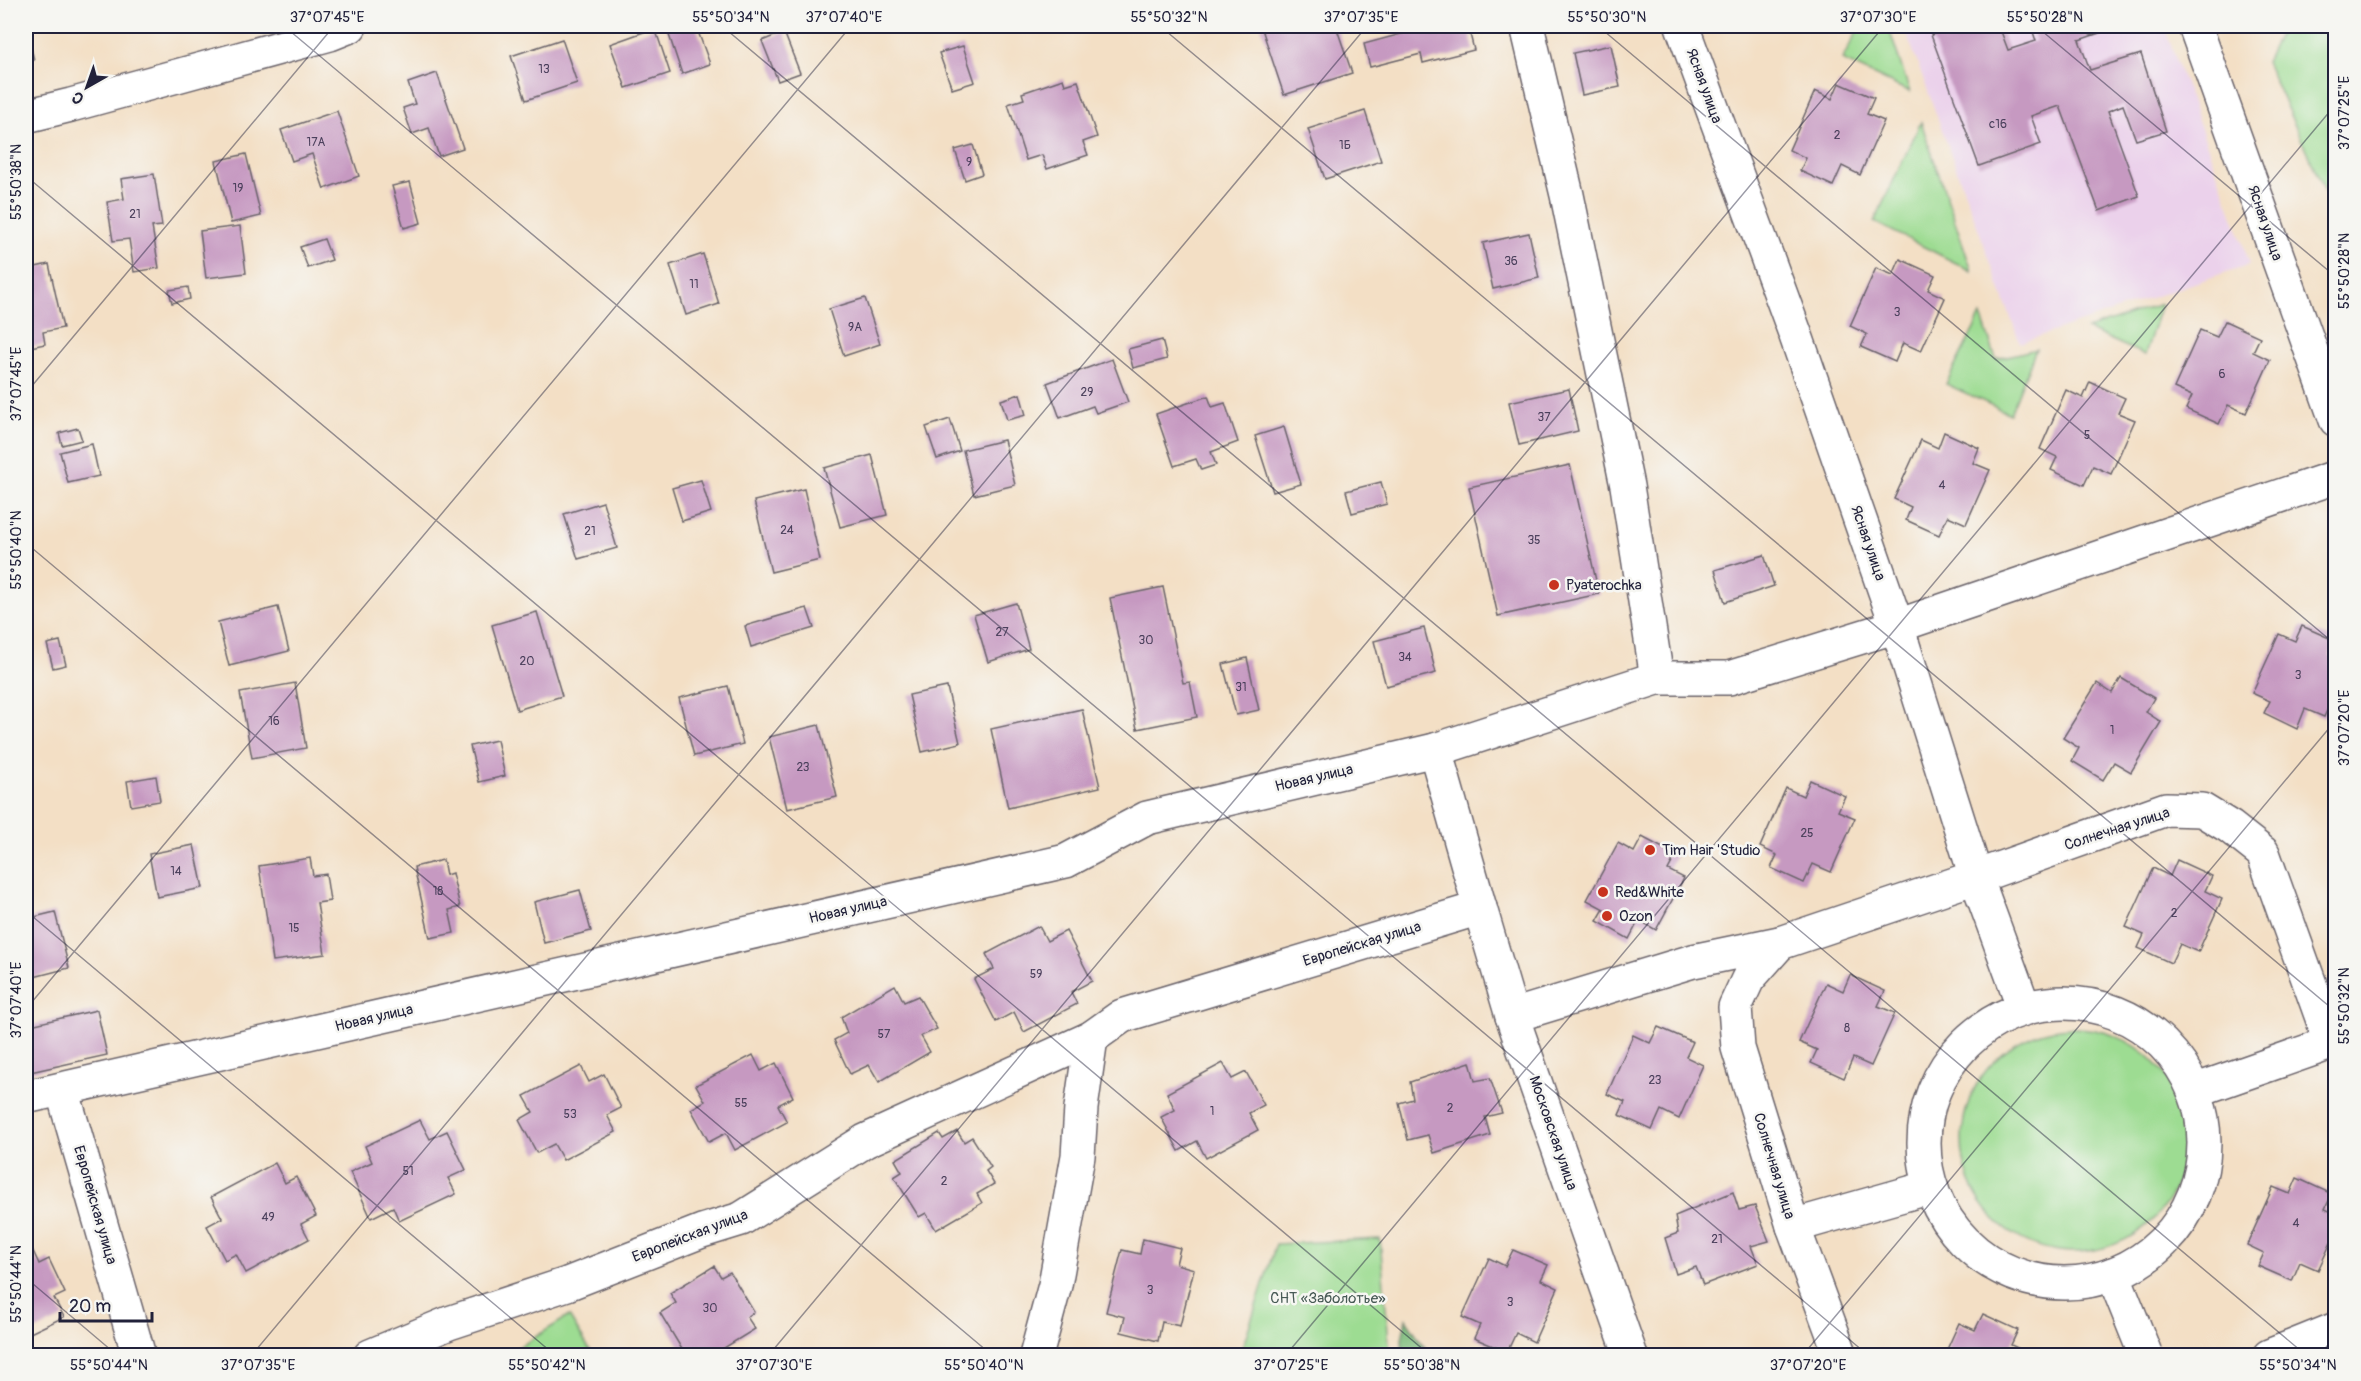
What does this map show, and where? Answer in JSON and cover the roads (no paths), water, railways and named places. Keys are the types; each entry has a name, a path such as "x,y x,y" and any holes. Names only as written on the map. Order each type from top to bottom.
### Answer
{"street":[{"path":"26,116 330,34 350,26"},
{"path":"1527,26 1567,195 1627,486 1657,678"},
{"name":"Ясная улица","path":"1682,26 1795,333 1897,626"},
{"name":"Ясная улица","path":"2195,26 2336,420"},
{"path":"2024,1008 1976,877 1897,626 2336,477"},
{"name":"Новая улица","path":"26,1097 1066,861 1147,818 1435,750 1657,678 1729,678 1897,626"},
{"path":"1435,750 1480,908"},
{"name":"Солнечная улица","path":"1512,1016 1693,961 1780,943 1976,877 2166,809 2202,810 2230,827 2263,853 2333,1050 2194,1091"},
{"name":"Московская улица","path":"1480,908 1512,1016 1631,1356"},
{"name":"Европейская улица","path":"370,1356 449,1323 567,1284 702,1231 741,1219 866,1141 1092,1038 1122,1016 1480,908"},
{"name":"Солнечная улица","path":"1780,943 1748,979 1735,1007 1738,1048 1794,1226 1841,1356"},
{"path":"2060,1002 2095,1006 2129,1018 2159,1039 2182,1066 2194,1091 2205,1134 2203,1169 2191,1204 2172,1234 2145,1258 2113,1274 2077,1283 2039,1281 2004,1269 1972,1249 1948,1221 1931,1187 1925,1143 1927,1113 1940,1078 1961,1047 1990,1024 2024,1008 2060,1002"},
{"path":"1036,1356 1055,1285 1078,1156 1081,1108 1092,1038"},
{"name":"Европейская улица","path":"62,1089 139,1356"},
{"name":"Солнечная улица","path":"1794,1226 1931,1187"},
{"path":"2113,1274 2146,1356"},
{"path":"2270,1356 2336,1329"}],"place":[{"name":"Pyaterochka","path":"1554,585"},
{"name":"Tim Hair 'Studio","path":"1650,850"},
{"name":"Red&White","path":"1603,892"},
{"name":"Ozon","path":"1607,916"}],"park label":[{"name":"СНТ «Заболотье»","path":"1328,1298"}]}
